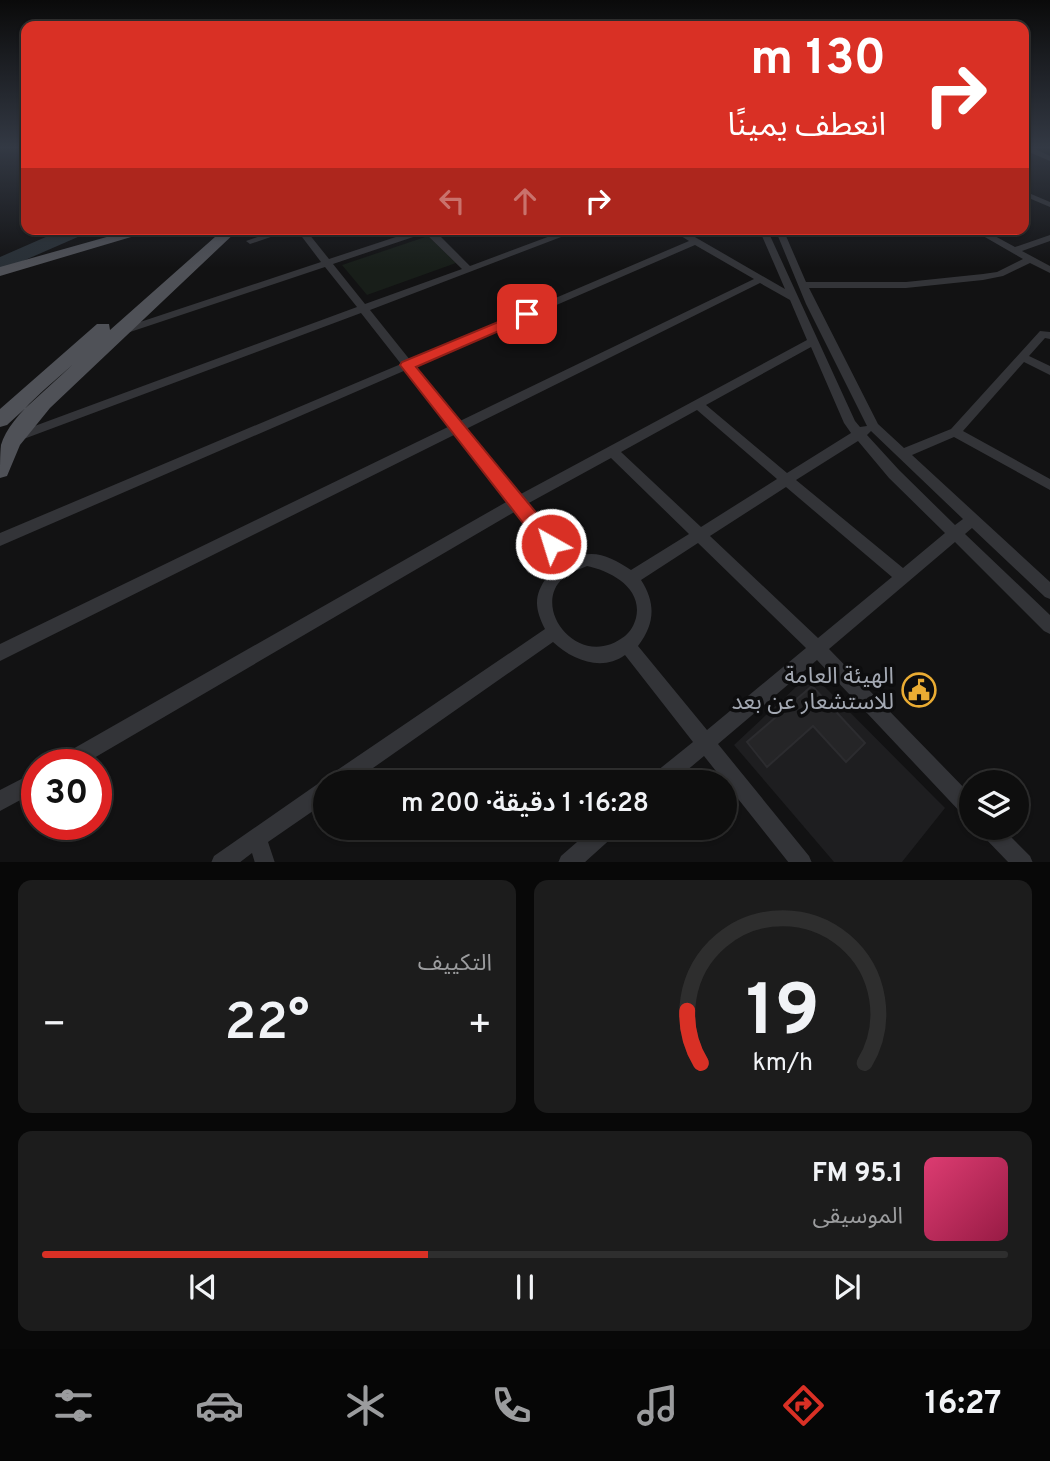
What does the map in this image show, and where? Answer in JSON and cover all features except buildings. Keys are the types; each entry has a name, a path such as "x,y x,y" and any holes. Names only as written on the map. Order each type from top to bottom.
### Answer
{"main road":[{"path":"2,269 44,253 107,235"},
{"path":"2,269 129,235"},
{"path":"0,420 206,235"},
{"path":"0,470 4,455 32,415 114,334 225,235"}],"street":[{"path":"1029,195 1050,205"},
{"path":"250,241 270,235"},
{"path":"305,235 567,565"},
{"path":"114,334 413,235"},
{"path":"433,235 469,270"},
{"path":"16,437 562,235"},
{"path":"684,235 793,298"},
{"path":"766,235 850,424 894,474 1050,626"},
{"path":"782,235 803,285 874,427 1050,592"},
{"path":"986,235 1050,270"},
{"path":"1014,251 1050,238"},
{"path":"0,540 695,242"},
{"path":"803,285 906,285 983,277 1000,274 1031,260"},
{"path":"0,653 759,280"},
{"path":"902,454 955,432 1044,333 1050,336"},
{"path":"92,749 517,503 812,342"},
{"path":"1022,357 1050,371"},
{"path":"698,405 902,577"},
{"path":"632,578 858,433 874,427"},
{"path":"955,432 1050,485"},
{"path":"613,452 817,648 959,796"},
{"path":"672,770 971,520"},
{"path":"586,559 603,561 619,567 632,578 643,600 645,617 639,632 628,646 609,655 591,656 573,650 553,633 547,624 543,604 546,588 554,575 567,565 586,559"},
{"path":"354,770 553,633"},
{"path":"628,646 801,862"},
{"path":"0,801 21,789"},
{"path":"222,862 313,799"},
{"path":"257,838 265,862"},
{"path":"570,862 595,840"},
{"path":"1001,840 1022,862"}],"shaded area":[{"path":"428,236 456,263 367,295 342,265"},
{"path":"811,673 945,808 902,862 834,862 734,745"}],"waterway":[{"path":"0,265 66,235"}],"place":[{"name":"الهيئة العامة للاستشعار عن بعد","path":"919,690"}],"route":[{"path":"527,314 407,365 551,544"}]}
